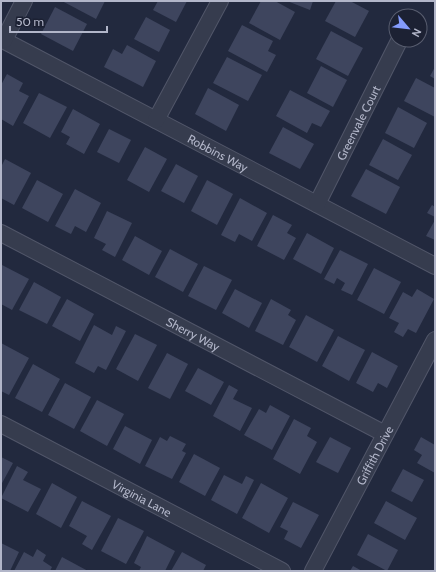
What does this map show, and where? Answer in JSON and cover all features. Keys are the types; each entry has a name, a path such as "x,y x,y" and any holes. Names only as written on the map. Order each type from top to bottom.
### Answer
{"street":[{"path":"2,40 24,1"},
{"path":"156,120 220,1"},
{"name":"Robbins Way","path":"2,40 435,266"},
{"name":"Greenvale Court","path":"316,204 395,48"},
{"name":"Sherry Way","path":"1,233 385,434"},
{"name":"Griffith Drive","path":"313,571 435,340"},
{"name":"Virginia Lane","path":"1,424 282,571"}],"building":[{"path":"62,1 105,1 96,19"},
{"path":"158,1 187,1 176,22 153,10"},
{"path":"261,1 275,1 295,12 280,40 249,23"},
{"path":"287,1 313,1 310,10"},
{"path":"336,1 350,1 369,11 355,37 325,21"},
{"path":"55,7 87,24 73,51 41,34"},
{"path":"146,17 170,30 159,52 134,39"},
{"path":"242,25 273,41 268,51 276,55 267,72 228,51"},
{"path":"331,31 363,48 348,76 316,59"},
{"path":"127,45 156,61 143,87 104,67 113,49 122,54"},
{"path":"227,57 262,75 248,101 213,83"},
{"path":"321,66 347,80 333,107 307,93"},
{"path":"435,67 435,79 430,76"},
{"path":"7,74 23,83 19,91 29,96 13,126 1,119 1,85"},
{"path":"416,78 435,88 435,117 404,101"},
{"path":"208,88 239,105 226,131 195,114"},
{"path":"290,90 330,111 321,127 312,123 307,133 276,116"},
{"path":"39,93 67,107 50,138 23,123"},
{"path":"398,107 427,123 414,148 385,133"},
{"path":"73,109 100,124 84,154 66,144 70,137 61,132"},
{"path":"283,127 314,144 300,169 269,153"},
{"path":"109,129 131,140 119,163 97,152"},
{"path":"383,139 412,155 398,180 369,165"},
{"path":"145,147 167,159 149,192 127,180"},
{"path":"5,159 31,173 14,205 1,198 1,167"},
{"path":"176,164 198,176 184,203 161,191"},
{"path":"366,169 400,187 386,214 351,196"},
{"path":"37,180 63,194 48,222 22,208"},
{"path":"207,180 233,194 217,225 191,211"},
{"path":"75,189 101,203 86,232 75,226 71,234 55,226"},
{"path":"240,198 267,213 252,241 239,234 235,242 221,235"},
{"path":"432,205 435,207 435,217 427,213"},
{"path":"107,211 132,223 115,257 102,250 106,244 94,238"},
{"path":"273,215 292,225 287,233 296,238 284,260 257,246"},
{"path":"435,220 435,240 426,236"},
{"path":"307,233 334,248 321,274 293,259"},
{"path":"135,236 162,251 149,275 122,260"},
{"path":"170,249 198,264 183,292 155,277"},
{"path":"340,250 368,264 352,295 341,290 345,283 337,278 334,284 324,279"},
{"path":"2,265 29,279 12,310 1,304"},
{"path":"204,266 232,280 216,310 188,296"},
{"path":"374,268 401,282 384,314 357,300"},
{"path":"34,282 61,297 47,324 19,310"},
{"path":"235,289 262,303 249,328 222,313"},
{"path":"417,289 434,299 416,333 408,329 403,337 394,332 399,323 389,318 403,292 412,297"},
{"path":"67,299 94,314 80,341 52,326"},
{"path":"271,299 291,310 288,315 296,320 283,345 255,331"},
{"path":"306,315 334,330 317,362 289,347"},
{"path":"94,325 112,335 116,326 126,331 106,370 98,366 94,373 75,363"},
{"path":"135,334 157,345 138,381 116,369"},
{"path":"338,336 365,350 349,381 322,366"},
{"path":"1,343 29,358 9,395 1,391"},
{"path":"372,352 398,366 387,388 378,383 373,392 356,383"},
{"path":"167,353 188,364 170,399 148,388"},
{"path":"33,364 60,379 42,412 15,398"},
{"path":"198,368 224,382 211,405 185,391"},
{"path":"65,383 91,397 74,429 48,415"},
{"path":"229,385 238,390 233,399 252,408 240,431 213,416"},
{"path":"97,400 124,414 107,446 80,431"},
{"path":"270,405 290,416 272,450 244,435 259,409 266,413"},
{"path":"294,419 311,428 307,436 317,442 300,474 273,459"},
{"path":"125,426 152,440 140,464 113,449"},
{"path":"170,436 186,444 182,451 186,453 172,479 145,466 160,437 167,441"},
{"path":"330,437 351,448 338,473 316,462"},
{"path":"421,437 435,445 435,473 417,463 422,455 414,450"},
{"path":"194,454 220,468 205,496 179,482"},
{"path":"1,457 13,463 1,485"},
{"path":"17,466 28,472 23,480 41,489 28,512 1,498"},
{"path":"403,469 424,480 412,502 391,491"},
{"path":"224,475 242,484 246,476 254,480 237,514 211,500"},
{"path":"52,483 77,497 61,528 36,514"},
{"path":"261,483 288,498 269,533 242,518"},
{"path":"82,501 111,516 92,550 82,544 87,536 69,526"},
{"path":"386,501 417,518 405,540 374,523"},
{"path":"293,502 319,515 301,548 284,539 288,531 280,527"},
{"path":"118,518 144,531 126,564 101,551"},
{"path":"368,534 398,550 387,571 357,555"},
{"path":"147,536 175,551 165,571 139,571 141,567 134,563"},
{"path":"1,543 19,552 10,571 1,571"},
{"path":"37,549 46,555 43,561 52,567 50,571 14,571 24,552 33,557"},
{"path":"182,552 206,565 203,571 171,571"},
{"path":"62,557 88,571 55,571"},
{"path":"353,566 362,571 350,571"}]}
